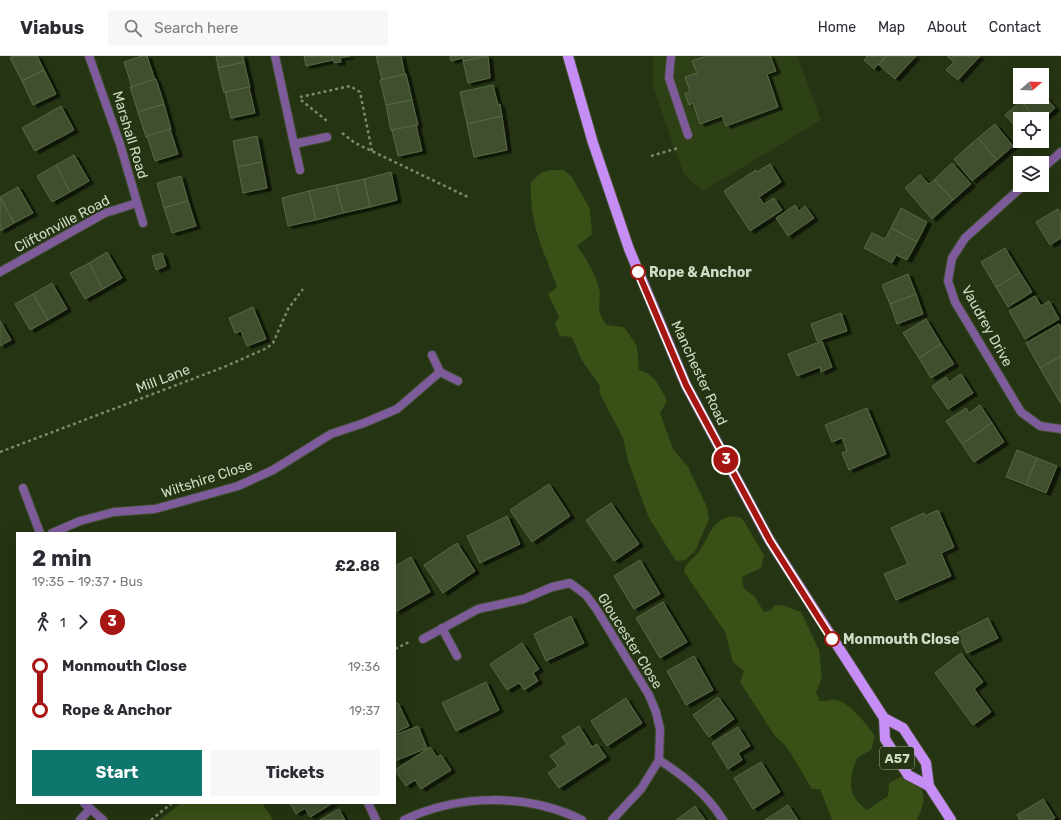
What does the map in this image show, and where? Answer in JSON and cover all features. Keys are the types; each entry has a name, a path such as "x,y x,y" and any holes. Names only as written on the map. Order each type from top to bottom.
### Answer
{"main road":[{"name":"Manchester Road","path":"568,56 593,143 629,249 686,385 770,541 884,718 903,728 926,763 928,786 951,820"},
{"name":"Manchester Road","path":"884,718 885,740 908,776 928,786"}],"street":[{"name":"Marshall Road","path":"88,56 120,144 143,223"},
{"path":"275,56 300,170"},
{"path":"671,56 669,78 688,136"},
{"path":"294,144 326,137"},
{"path":"1049,163 1061,152"},
{"name":"Vaudrey Drive","path":"1016,192 965,238 952,258 948,281 955,302 1021,412 1040,426 1061,429"},
{"name":"Cliftonville Road","path":"0,272 105,213 137,203"},
{"path":"432,355 440,372 458,381"},
{"name":"Wiltshire Close","path":"54,532 80,521 114,512 155,508 238,486 273,470 331,434 364,423 397,409 440,372"},
{"path":"22,488 40,532"},
{"name":"Gloucester Close","path":"423,639 478,609 524,599 552,587 570,583 586,595 597,610 648,695 656,712 660,729 659,760 641,789 612,820"},
{"path":"442,628 457,656"},
{"path":"659,760 683,776 713,804 723,820"},
{"path":"404,820 422,811 440,806 489,800 527,803 549,807 582,820"},
{"path":"368,804 376,820"},
{"path":"80,820 87,806 103,820"}],"path":[{"path":"331,124 298,97 350,86 360,92 372,151"},
{"path":"337,128 354,143 470,198"},
{"path":"651,156 687,145 688,136"},
{"name":"Mill Lane","path":"0,452 224,367 267,348 273,343 288,309 303,289"},
{"path":"151,820 171,804"}],"shaded area":[{"path":"653,56 799,56 798,58 821,120 703,191 684,175 653,87"},
{"path":"551,170 564,170 572,177 590,209 592,234 577,246 589,264 598,285 600,296 600,314 607,325 624,327 637,346 639,370 649,374 662,391 667,401 660,413 673,449 688,467 707,507 709,519 695,551 685,560 676,561 649,518 628,461 623,438 599,392 600,386 581,359 572,337 560,336 555,324 559,317 548,294 557,287 538,236 532,211 531,197 531,182 541,173"},
{"path":"733,516 742,518 764,555 761,568 742,577 744,589 754,596 764,612 771,610 774,606 782,605 801,612 819,650 822,677 816,693 820,701 836,700 847,705 868,726 875,736 871,750 857,758 854,766 851,786 855,798 867,810 888,796 889,783 901,777 910,780 920,788 923,793 923,805 917,820 832,820 820,789 812,789 786,746 775,736 740,682 744,671 733,662 725,632 684,572 687,564 698,553 711,530 719,521"},
{"path":"180,804 263,804 273,820 160,820"}],"building":[{"path":"13,56 37,56 44,70 22,81 10,58"},
{"path":"142,56 147,56 155,80 132,87 124,62"},
{"path":"216,56 243,56 244,62 218,68"},
{"path":"304,56 332,56 333,60 306,66"},
{"path":"332,56 350,56 340,58 341,62 334,63"},
{"path":"376,56 401,56 405,75 382,80"},
{"path":"450,56 488,56 463,61 463,58 451,61"},
{"path":"488,56 490,78 468,83 463,61"},
{"path":"706,56 770,56 776,71 767,74 778,107 726,126 722,116 700,124 693,103 689,105 685,94 690,92 685,77 697,73 692,61"},
{"path":"866,56 886,56 874,69 864,60 867,57"},
{"path":"886,56 916,56 895,79 879,65"},
{"path":"947,56 980,56 958,80 946,70 954,62"},
{"path":"244,62 250,87 224,93 218,68"},
{"path":"44,70 56,94 33,105 22,81"},
{"path":"406,74 412,100 386,105 380,80"},
{"path":"156,79 164,104 138,112 130,87"},
{"path":"493,85 498,105 500,104 502,116 467,124 460,92"},
{"path":"249,87 255,113 231,118 225,92"},
{"path":"412,100 418,125 391,131 386,105"},
{"path":"1049,101 1055,108 1049,114 1049,112 1030,112 1024,104 1049,104"},
{"path":"164,104 171,129 146,137 138,112"},
{"path":"1018,104 1024,104 1030,112 1013,112 1013,124 1005,115"},
{"path":"61,106 74,130 35,151 22,128"},
{"path":"502,116 507,150 474,157 467,124"},
{"path":"995,124 1013,146 997,160 978,138"},
{"path":"416,125 422,151 398,156 392,130"},
{"path":"170,129 178,154 155,161 147,136"},
{"path":"257,136 262,162 238,167 233,141"},
{"path":"978,138 997,160 972,181 954,159"},
{"path":"74,155 89,181 70,192 56,165"},
{"path":"262,162 267,188 243,193 238,167"},
{"path":"952,163 971,184 953,200 934,180"},
{"path":"770,164 781,182 759,197 764,204 774,198 782,210 750,231 724,191 756,170 757,172"},
{"path":"56,165 70,192 52,202 37,176"},
{"path":"391,172 397,200 370,207 364,179"},
{"path":"920,175 929,184 934,180 953,200 932,219 905,188"},
{"path":"181,176 188,201 164,208 157,183"},
{"path":"364,179 370,207 343,213 336,185"},
{"path":"336,185 343,213 316,220 309,191"},
{"path":"18,187 33,213 14,223 0,197"},
{"path":"309,191 316,220 288,226 282,198"},
{"path":"0,197 14,223 0,231"},
{"path":"188,201 196,226 172,233 164,208"},
{"path":"795,205 799,211 805,206 814,218 788,236 776,218"},
{"path":"901,208 927,222 917,242 891,228"},
{"path":"1058,209 1061,214 1061,238 1050,245 1036,222"},
{"path":"891,228 917,242 907,260 896,255 892,263 864,248 872,233 885,239"},
{"path":"1005,248 1020,273 996,287 981,262"},
{"path":"107,252 122,278 103,289 89,263"},
{"path":"162,253 166,266 156,270 152,256"},
{"path":"89,263 103,289 85,299 70,273"},
{"path":"1020,273 1032,292 1008,307 996,287"},
{"path":"908,274 916,294 890,304 882,285"},
{"path":"52,283 67,309 48,320 33,294"},
{"path":"33,294 48,320 30,330 15,304"},
{"path":"916,294 923,314 897,324 890,304"},
{"path":"1035,296 1041,306 1049,301 1059,319 1025,339 1009,311"},
{"path":"253,307 266,339 247,346 241,331 235,333 229,318"},
{"path":"841,313 847,331 817,341 811,324"},
{"path":"926,319 941,344 919,358 903,333"},
{"path":"0,321 11,340 0,346"},
{"path":"1059,324 1061,327 1061,356 1040,368 1026,343"},
{"path":"822,341 832,367 821,372 820,367 797,376 788,354"},
{"path":"941,344 954,364 931,378 919,358"},
{"path":"1061,356 1061,404 1040,368"},
{"path":"961,374 973,393 948,409 932,386 946,377 949,382"},
{"path":"980,405 992,423 962,444 946,421 966,408 969,413"},
{"path":"867,408 886,454 849,470 842,453 847,451 842,438 832,442 825,425"},
{"path":"992,423 1004,442 974,462 962,444"},
{"path":"1017,450 1037,458 1026,485 1006,477"},
{"path":"1037,458 1057,466 1046,493 1026,485"},
{"path":"549,484 570,516 532,542 510,510"},
{"path":"611,503 639,544 614,561 586,520"},
{"path":"938,510 954,547 941,553 951,576 896,600 884,574 908,564 891,528 924,513 925,516"},
{"path":"507,516 520,544 480,563 467,536"},
{"path":"457,543 475,571 443,593 424,565"},
{"path":"411,557 430,592 396,611 396,565"},
{"path":"640,560 660,594 634,609 614,576"},
{"path":"663,602 687,642 660,658 636,618"},
{"path":"571,616 584,643 546,661 534,634"},
{"path":"988,618 998,638 967,653 957,633"},
{"path":"522,643 539,669 533,673 538,681 524,690 519,683 507,690 490,664"},
{"path":"961,653 983,682 974,689 991,712 973,725 935,673"},
{"path":"694,656 713,690 686,705 667,671"},
{"path":"486,682 499,710 456,731 442,703"},
{"path":"718,697 734,719 709,737 693,715"},
{"path":"626,698 642,723 607,746 591,721"},
{"path":"398,703 409,726 396,732 396,704"},
{"path":"418,726 427,748 396,761 396,735"},
{"path":"579,726 592,747 597,744 606,757 559,788 548,773 558,766 550,756 567,744 562,737"},
{"path":"738,727 750,746 738,753 742,760 728,769 712,743"},
{"path":"430,747 437,757 441,755 451,770 421,789 415,780 406,786 396,769"},
{"path":"761,762 780,792 753,809 734,778"},
{"path":"1043,799 1055,818 1051,820 1020,820 1017,815"},
{"path":"291,804 331,804 310,817 305,808 296,814"},
{"path":"788,805 798,820 765,820"},
{"path":"695,806 705,820 676,820"},
{"path":"339,809 345,820 320,820"}],"bus line":[{"name":"3","path":"638,272 686,385 770,541 832,639"}],"place":[{"name":"Rope & Anchor","path":"638,272"},
{"name":"Monmouth Close","path":"832,639"}]}
